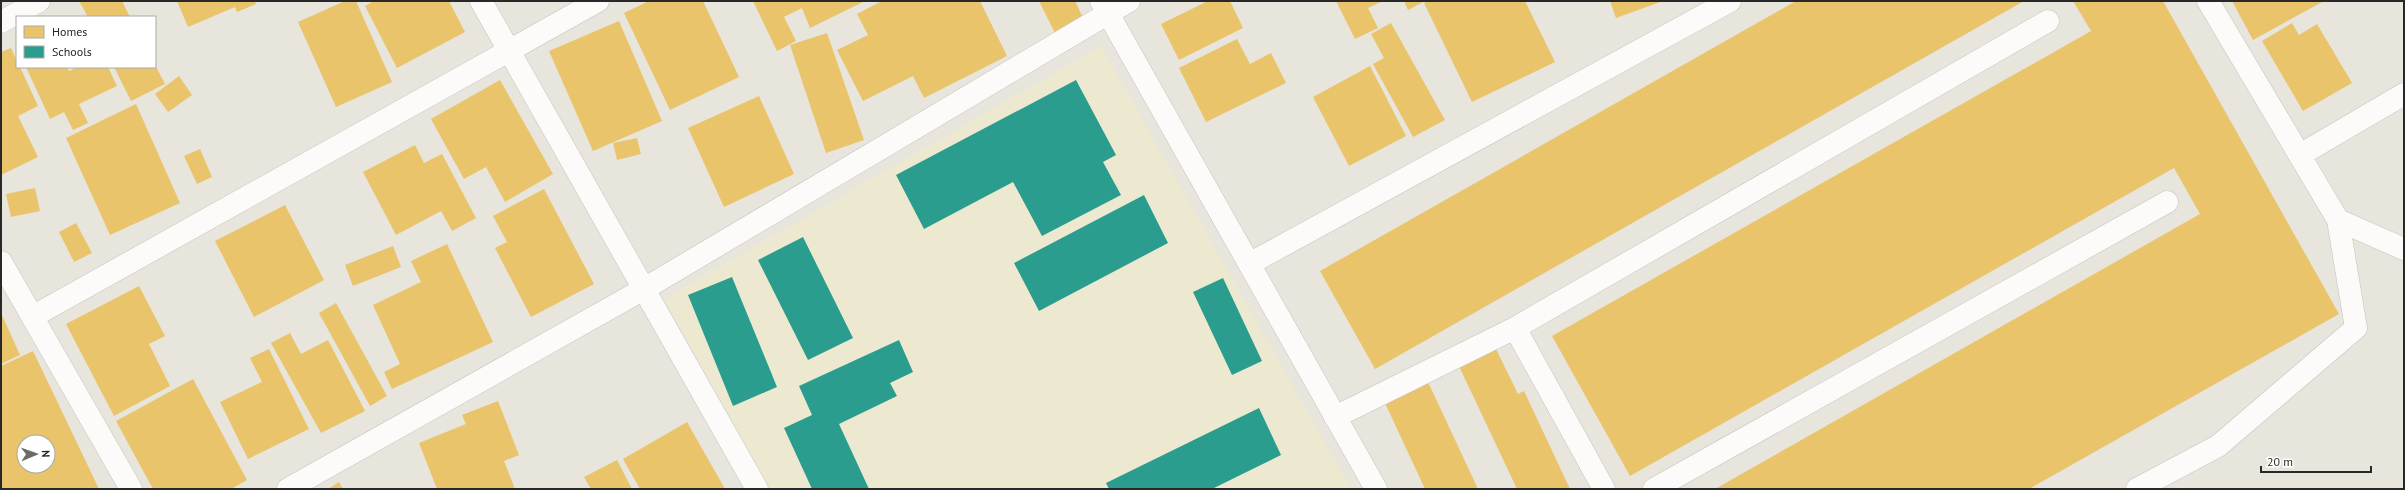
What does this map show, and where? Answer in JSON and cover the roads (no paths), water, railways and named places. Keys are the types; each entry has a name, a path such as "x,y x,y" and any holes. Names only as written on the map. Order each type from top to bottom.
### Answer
{"street":[{"path":"1,22 39,1"},
{"path":"481,1 757,489"},
{"path":"32,317 598,1"},
{"path":"288,489 644,289 1105,7 1129,1"},
{"path":"1249,264 1730,1"},
{"path":"2137,489 2218,446 2356,328 2338,220 2208,1"},
{"path":"1105,7 1376,489"},
{"path":"1335,417 1515,328 2048,21"},
{"path":"2300,155 2404,94"},
{"path":"1654,489 2167,202"},
{"path":"2338,220 2404,249"},
{"path":"1,262 131,489"},
{"path":"1515,328 1604,489"}]}
